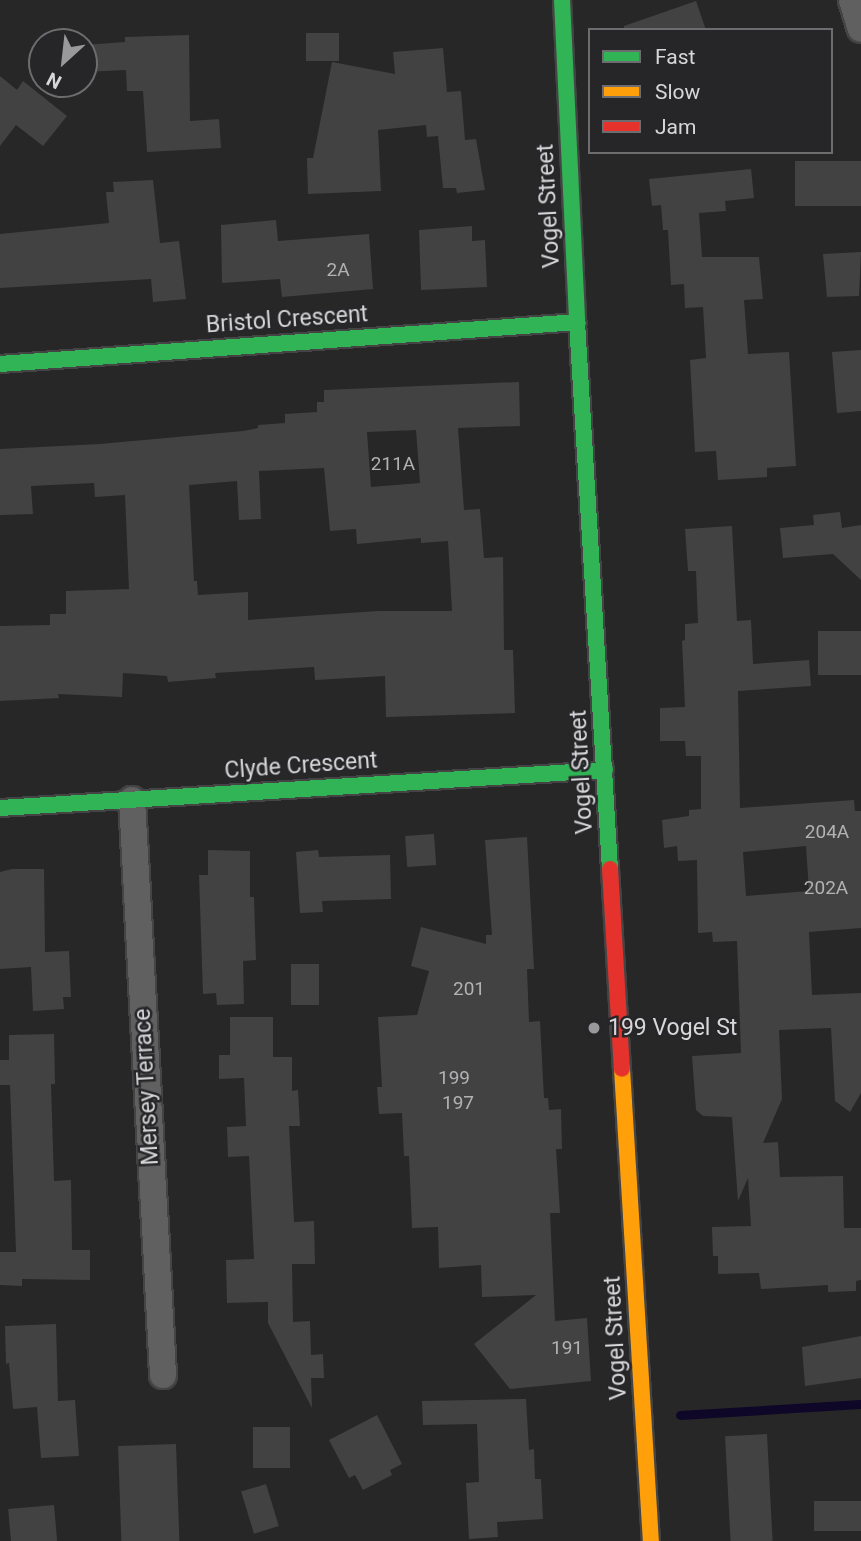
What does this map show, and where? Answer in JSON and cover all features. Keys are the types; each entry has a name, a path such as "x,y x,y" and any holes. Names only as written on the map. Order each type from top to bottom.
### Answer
{"main road":[{"name":"Vogel Street","path":"562,0 578,322 651,1541"},
{"name":"Bristol Crescent","path":"0,364 578,322"},
{"name":"Clyde Crescent","path":"0,808 605,770"}],"street":[{"path":"852,0 861,29"},
{"name":"Mersey Terrace","path":"132,800 163,1374"}],"building":[{"path":"696,1 705,28 624,28"},
{"path":"306,33 339,33 339,61 306,61"},
{"path":"189,35 190,121 219,119 221,148 147,152 143,91 127,91 126,70 98,71 98,44 125,42 125,37"},
{"path":"443,48 447,92 461,91 465,140 476,139 485,190 457,193 456,188 443,188 438,136 427,137 426,125 378,130 381,191 308,194 307,158 313,158 332,62 395,74 393,52"},
{"path":"0,76 17,90 23,81 28,85 28,98 44,98 67,116 43,146 16,125 0,146"},
{"path":"795,161 861,161 861,206 795,206"},
{"path":"751,169 754,198 725,201 726,211 699,213 702,257 759,257 763,299 744,300 748,354 789,352 796,466 767,468 767,477 718,480 716,451 695,452 690,360 706,358 703,307 685,308 684,284 671,285 668,230 663,230 661,205 652,206 649,179"},
{"path":"153,180 160,243 179,241 186,299 153,302 151,279 0,288 0,234 109,223 106,192 114,192 113,182"},
{"path":"276,220 278,241 369,234 373,289 282,297 280,279 222,283 221,225"},
{"path":"472,226 472,241 485,240 487,287 421,290 419,230"},
{"path":"861,252 859,296 827,297 823,254"},
{"path":"861,350 861,411 837,413 832,352"},
{"path":"519,382 520,426 458,428 464,510 480,509 484,558 503,557 504,650 513,650 515,713 386,717 385,676 315,680 314,667 215,673 216,678 168,682 167,676 123,673 122,697 58,694 59,698 0,701 0,626 50,625 50,614 66,614 66,591 129,589 125,495 95,497 94,483 31,486 33,514 0,515 0,449 100,444 243,431 258,428 258,425 285,423 285,414 317,412 317,402 324,402 324,390","holes":["416,430 420,483 371,487 367,432","324,468 330,531 356,529 357,544 421,538 421,543 448,541 452,611 378,611 248,620 248,592 198,595 197,581 194,581 189,485 237,481 239,520 261,519 259,471"]},
{"path":"840,512 842,528 861,525 861,580 833,554 783,558 780,528 814,525 813,515"},
{"path":"732,526 737,621 751,620 753,664 809,660 811,686 738,691 740,808 854,800 855,811 861,811 861,928 809,932 812,995 861,993 861,1093 850,1112 835,1101 831,1028 779,1030 782,1099 763,1143 778,1142 780,1177 843,1176 844,1228 861,1228 861,1280 856,1281 856,1291 828,1292 828,1285 761,1289 759,1273 718,1274 718,1256 713,1256 712,1227 751,1226 748,1178 738,1201 732,1117 703,1116 696,1110 692,1056 741,1053 737,941 713,942 712,932 698,933 697,860 678,861 677,846 664,848 662,820 689,816 689,810 701,809 701,756 686,756 685,741 660,741 660,708 685,707 682,641 685,640 685,624 698,623 696,571 688,571 685,529","holes":["806,846 809,891 746,896 743,852"]},
{"path":"818,631 861,631 861,675 818,675"},
{"path":"434,834 436,865 407,867 405,836"},
{"path":"527,837 534,969 527,969 529,1022 540,1021 544,1098 548,1098 549,1110 561,1109 562,1149 556,1149 560,1213 550,1213 555,1321 587,1318 591,1381 510,1389 474,1344 536,1295 482,1297 481,1265 439,1268 438,1227 412,1228 409,1156 404,1156 402,1113 379,1114 377,1087 382,1087 378,1017 417,1015 429,971 411,966 421,927 486,944 486,935 492,935 485,840"},
{"path":"208,850 250,851 250,897 254,897 256,960 243,961 244,1004 217,1005 216,993 203,994 199,875 208,875"},
{"path":"318,850 319,857 390,855 391,899 322,901 323,912 300,913 296,852"},
{"path":"12,869 44,869 45,952 69,951 71,997 63,997 64,1009 33,1011 31,967 0,969 0,872"},
{"path":"291,964 319,964 319,1005 291,1005"},
{"path":"230,1017 273,1017 273,1057 292,1057 292,1091 298,1090 300,1126 289,1126 294,1222 314,1221 315,1264 292,1264 293,1322 310,1321 311,1355 323,1354 324,1378 311,1378 312,1408 268,1323 268,1302 227,1303 226,1260 254,1259 249,1156 228,1157 227,1127 246,1126 244,1078 219,1079 219,1055 230,1055"},
{"path":"54,1034 55,1084 51,1084 54,1181 71,1180 72,1250 90,1250 90,1280 22,1279 22,1286 0,1285 0,1252 16,1252 10,1085 0,1085 0,1060 9,1060 9,1035"},
{"path":"56,1324 58,1401 75,1400 79,1456 41,1458 37,1407 13,1409 9,1363 6,1364 5,1326"},
{"path":"861,1336 861,1378 805,1386 802,1347"},
{"path":"526,1399 529,1450 534,1449 535,1479 541,1479 543,1519 497,1522 498,1537 469,1539 466,1483 479,1482 477,1424 423,1425 422,1401"},
{"path":"377,1415 402,1464 390,1470 392,1475 363,1490 355,1475 349,1478 329,1440"},
{"path":"253,1427 290,1427 290,1468 253,1468"},
{"path":"767,1434 773,1541 731,1541 725,1436"},
{"path":"176,1444 179,1541 121,1541 118,1446"},
{"path":"266,1484 279,1526 254,1534 241,1492"},
{"path":"814,1501 861,1501 861,1531 814,1531"},
{"path":"54,1505 57,1541 11,1541 8,1509"}],"waterway":[{"path":"680,1415 861,1404"}],"traffic: fast":[{"path":"562,0 577,322 610,869"},
{"path":"0,364 577,322"},
{"path":"0,808 605,770"}],"traffic: slow":[{"path":"622,1069 651,1541"}],"traffic: jam":[{"path":"610,869 622,1069"}],"place":[{"name":"199 Vogel St","path":"594,1028"}]}
